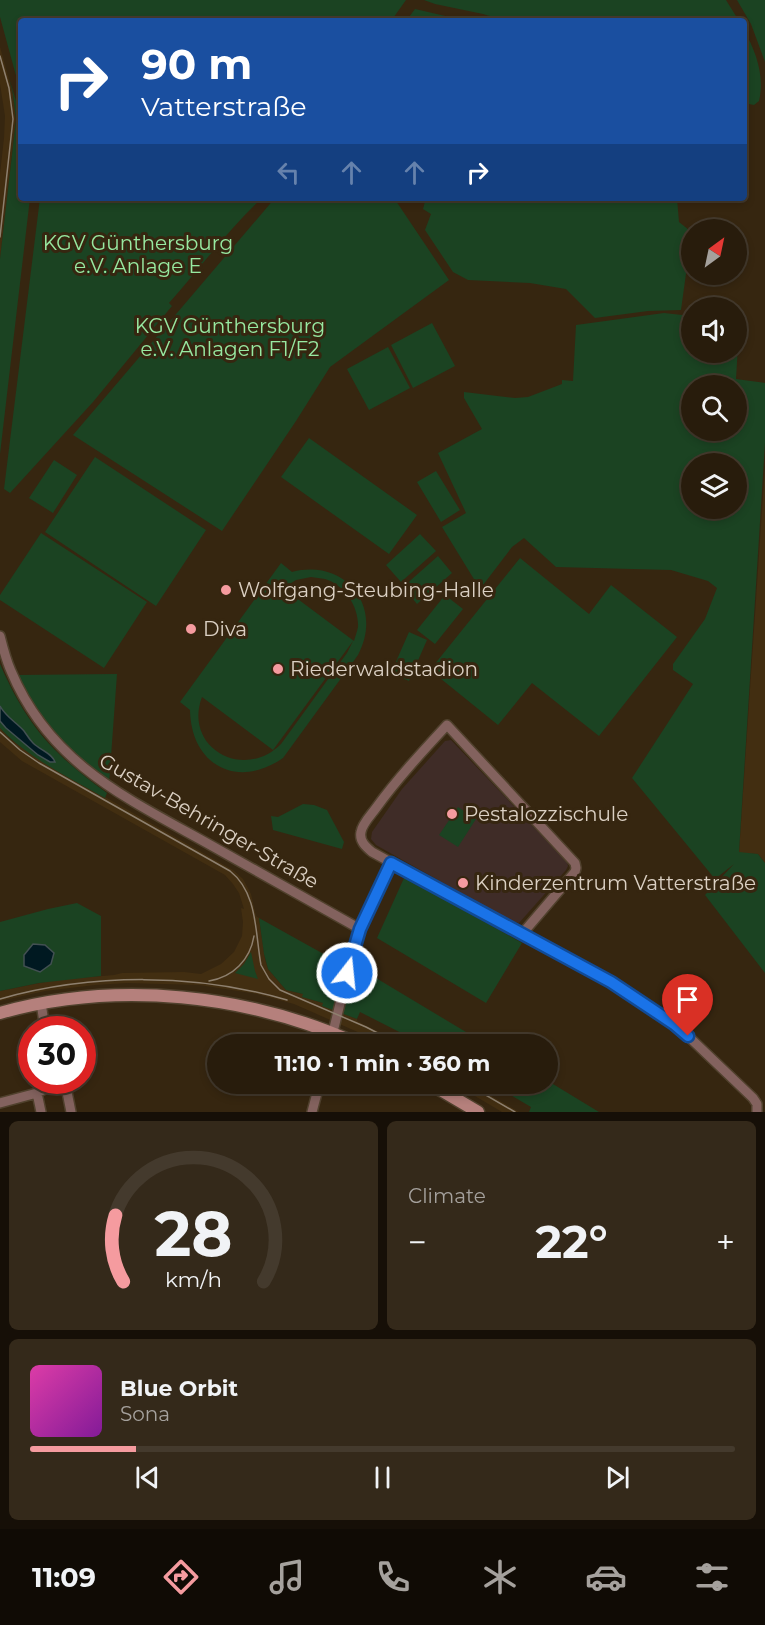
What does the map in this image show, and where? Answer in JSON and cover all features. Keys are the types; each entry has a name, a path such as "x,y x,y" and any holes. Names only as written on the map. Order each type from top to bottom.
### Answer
{"main road":[{"path":"0,1013 41,1003 102,996 185,998 252,1008 292,1018 323,1034"},
{"path":"448,1094 478,1112"}],"street":[{"name":"Gustav-Behringer-Straße","path":"0,636 10,669 36,717 58,745 84,769 138,804 360,929"},
{"path":"522,934 575,872 575,863 447,725 395,781 362,828 361,837 367,849 391,863 522,934 611,982 674,1024 749,1093 757,1104 757,1112"},
{"path":"332,1034 360,929 391,863"},
{"path":"41,1003 43,1016"},
{"path":"0,1104 34,1094"},
{"path":"37,1094 41,1112"},
{"path":"67,1094 71,1112"},
{"path":"312,1112 317,1094"}],"shaded area":[{"path":"0,47 13,94 16,120 0,259 0,174 5,116 0,84"},
{"path":"765,466 765,863 758,854 739,853"},
{"path":"0,728 10,739 35,757 233,870 243,879 251,894 256,916 259,918 268,969 286,990 303,994 303,997 323,1003 383,1034 362,1034 294,1004 257,994 199,985 127,983 95,985 45,991 0,1001 0,991 55,980 122,973 201,974 221,964 234,952 242,936 241,908 244,909 239,893 225,875 22,761 0,742"},
{"name":"Pestalozzischule","path":"451,740 567,862 566,870 519,923 511,921 376,845 371,839 372,832 402,789 445,741"},
{"path":"472,1094 488,1094 519,1112 502,1112"}],"green space":[{"path":"0,0 406,0 393,18 18,18 18,83 0,17"},
{"path":"424,0 726,0 737,18 496,18"},
{"path":"737,0 765,0 765,62 751,24"},
{"path":"415,9 454,18 408,18"},
{"path":"747,36 756,56 761,82 759,101 754,105 747,104"},
{"path":"9,78 18,107 18,201 30,201 0,454 0,259 16,120"},
{"name":"KGV Günthersburg e.V. Anlage E","path":"40,201 259,201 169,303 172,306 93,402 10,493 4,489"},
{"name":"KGV Günthersburg e.V. Anlagen F1/F2","path":"272,201 396,201 449,280 330,367 222,531 73,435"},
{"path":"425,201 677,201 681,224 681,285 684,285 681,310 648,311 595,318 566,289 530,283 468,280 453,272 425,230 431,214 423,209"},
{"path":"664,313 681,315 681,363 737,363 736,375 681,375 681,441 747,441 747,381 765,383 765,443 739,852 758,854 765,863 765,973 705,895 734,864 715,879 632,778 693,684 673,670 673,664 705,619 717,588 708,581 671,570 556,567 524,538 512,547 480,589 442,527 466,513 438,453 482,429 464,398 464,392 515,398 528,397 562,384 562,380 573,381 576,325"},
{"path":"432,323 455,366 413,388 391,345"},
{"path":"388,347 410,388 369,410 347,369"},
{"path":"309,438 417,515 389,554 281,477"},
{"path":"95,457 206,530 156,606 45,532"},
{"path":"54,460 77,475 53,513 29,498"},
{"path":"436,471 460,510 441,522 417,482"},
{"path":"41,533 147,602 104,668 0,600 0,595"},
{"path":"420,534 436,551 401,582 386,565"},
{"path":"438,556 452,573 417,604 403,587"},
{"path":"520,558 589,614 611,585 677,637 599,736 532,683 498,725 430,670"},
{"name":"Riederwaldstadion","path":"281,563 292,572 311,570 328,572 343,579 355,590 363,604 366,619 365,637 358,655 283,758 266,767 249,772 220,767 208,758 198,745 192,729 190,710 180,702","holes":["311,577 325,579 339,586 349,598 358,619 354,641 283,588 296,580","353,641 347,653 281,744 273,750","202,697 273,750 250,760 234,759 220,754 209,744 201,731 198,715"]},
{"path":"445,595 463,609 435,644 417,630"},
{"path":"409,632 427,640 409,681 391,673"},
{"path":"0,664 31,722 71,765 107,793 105,798 36,758 0,728"},
{"path":"117,674 109,784 84,765 41,720 17,675"},
{"path":"303,804 327,810 344,842 342,849 273,830 271,816 278,817"},
{"path":"458,807 476,819 458,847 439,835"},
{"path":"404,878 522,943 486,1003 377,938"},
{"path":"77,903 101,916 101,976 39,983 0,991 0,922"},
{"path":"259,918 338,962 366,972 469,1034 403,1034 360,1012 357,1019 322,1006 323,1003 302,997 303,994 286,990 268,969"},
{"path":"251,952 255,971 258,979 235,973"},
{"path":"558,1087 599,1112 529,1112 531,1107 509,1094 558,1094"}],"water":[{"path":"0,706 33,743 51,756 55,762 50,762 38,755 6,728 0,721"},
{"path":"33,944 45,945 54,953 51,964 40,972 24,966 24,955"}],"tram line":[{"path":"0,56 9,88 13,119 0,237"},
{"path":"0,732 39,763 230,871 246,890 251,902 261,965 269,979 280,990 380,1034"},
{"path":"209,981 226,976 239,966 249,953 254,936"},
{"path":"0,999 71,984 144,980 217,985 287,1000"},
{"path":"484,1094 515,1112"}],"place":[{"name":"Wolfgang-Steubing-Halle","path":"226,590"},
{"name":"Diva","path":"191,629"},
{"name":"Riederwaldstadion","path":"278,669"},
{"name":"Pestalozzischule","path":"452,814"},
{"name":"Kinderzentrum Vatterstraße","path":"463,883"}],"route":[{"path":"347,973 360,929 391,863 611,982 688,1036"}]}
